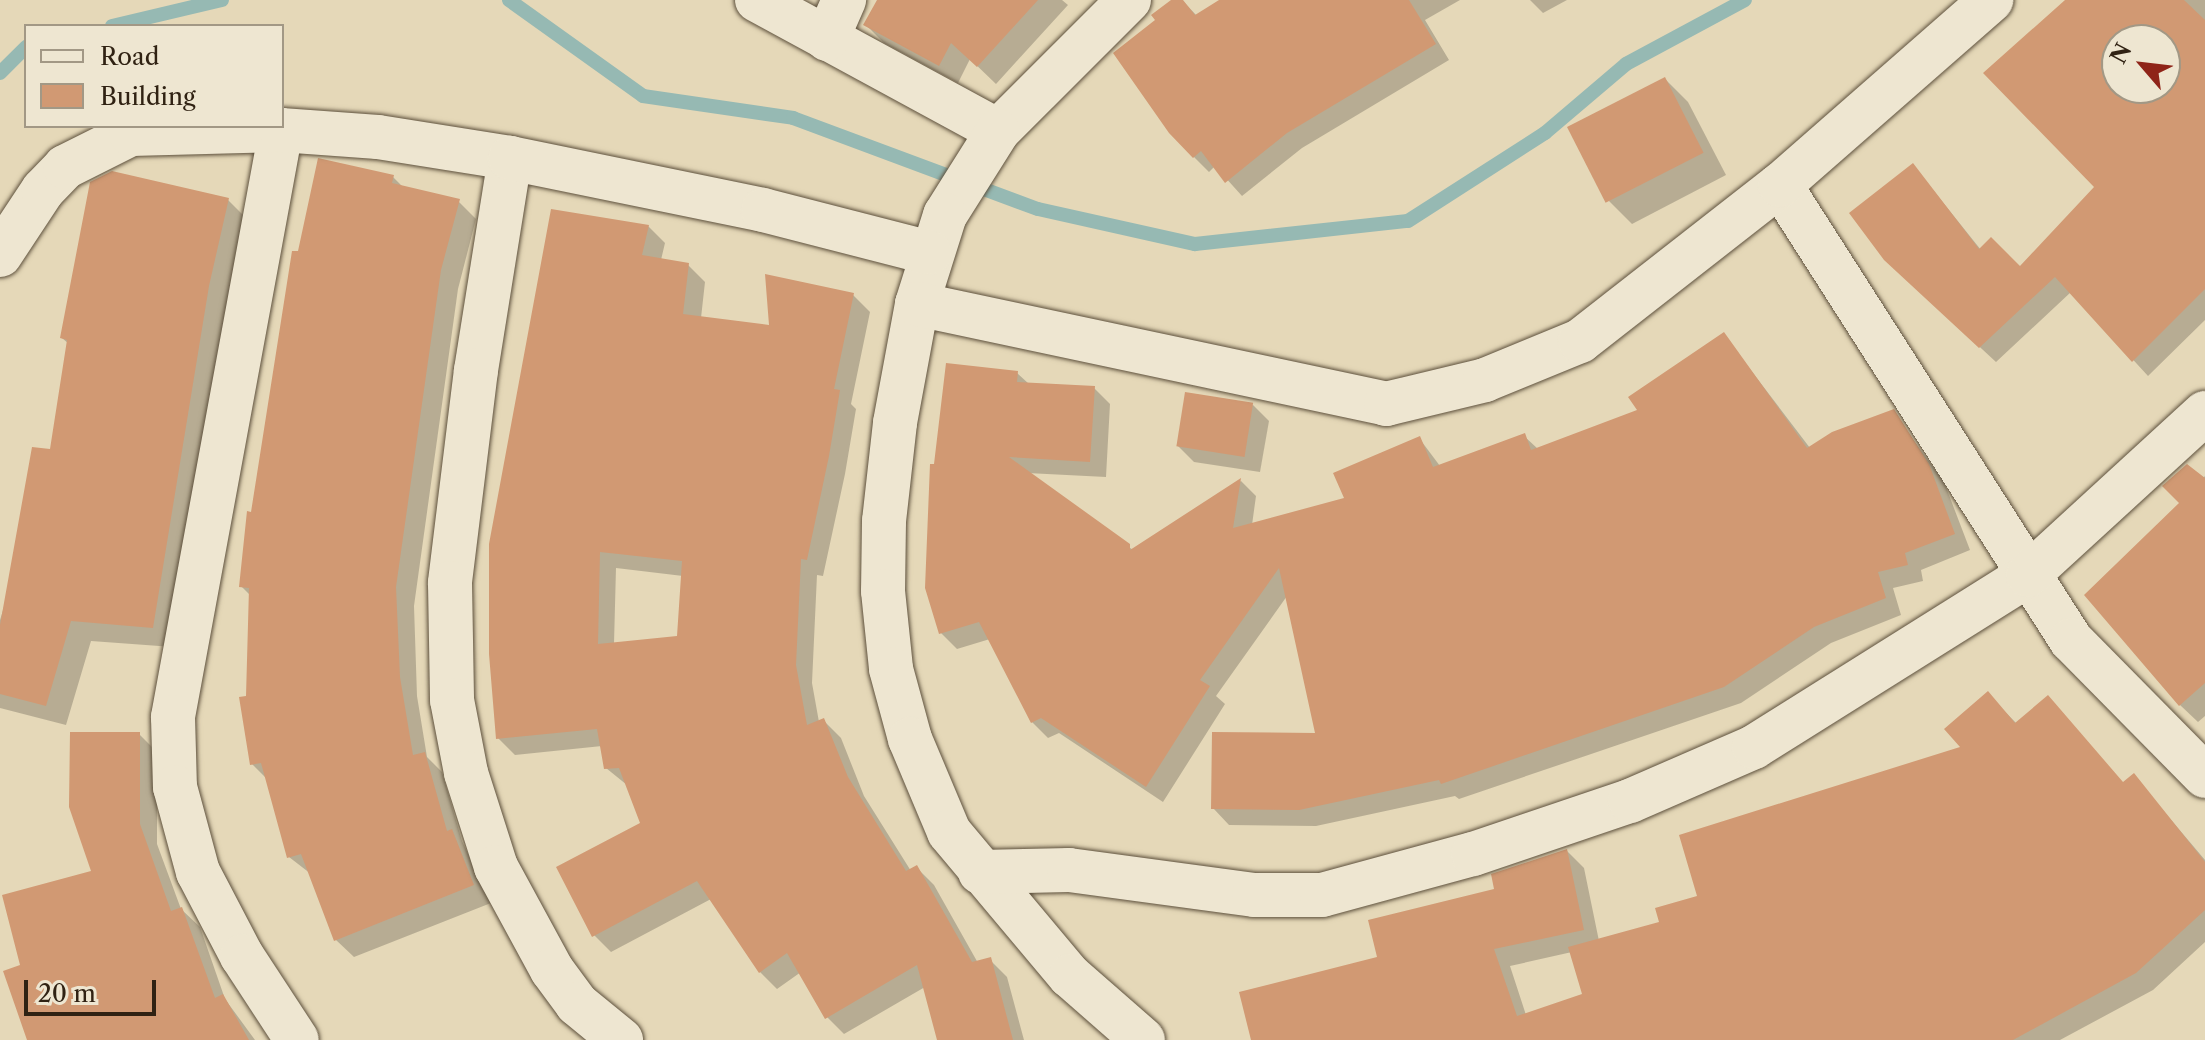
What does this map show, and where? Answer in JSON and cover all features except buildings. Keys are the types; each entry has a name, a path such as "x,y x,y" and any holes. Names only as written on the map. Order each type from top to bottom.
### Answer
{"street":[{"path":"757,0 836,19 998,131"},
{"path":"1129,0 998,131 938,234 917,304 884,521 883,591 890,654 929,791 949,832 1070,976 1143,1040"},
{"path":"917,304 1386,404 1485,380 1580,341 1780,185 1991,0"},
{"path":"1,252 65,167 131,134 281,130 378,137 510,158 763,210 938,234"},
{"path":"281,130 173,717 175,787 198,872 242,956 297,1040"},
{"path":"510,158 476,370 450,583 452,700 466,773 496,867 552,970 577,1004 621,1040"},
{"path":"1780,185 2071,640 2205,776"},
{"path":"980,872 1069,870 1241,894 1322,895 1473,854 1630,801 1754,747 2028,575 2205,413"}],"waterway":[{"path":"120,24 222,0"},
{"path":"509,0 643,96 793,118 1038,209 1195,244 1408,221 1545,133 1626,64 1745,0"},
{"path":"0,73 24,49"}]}
